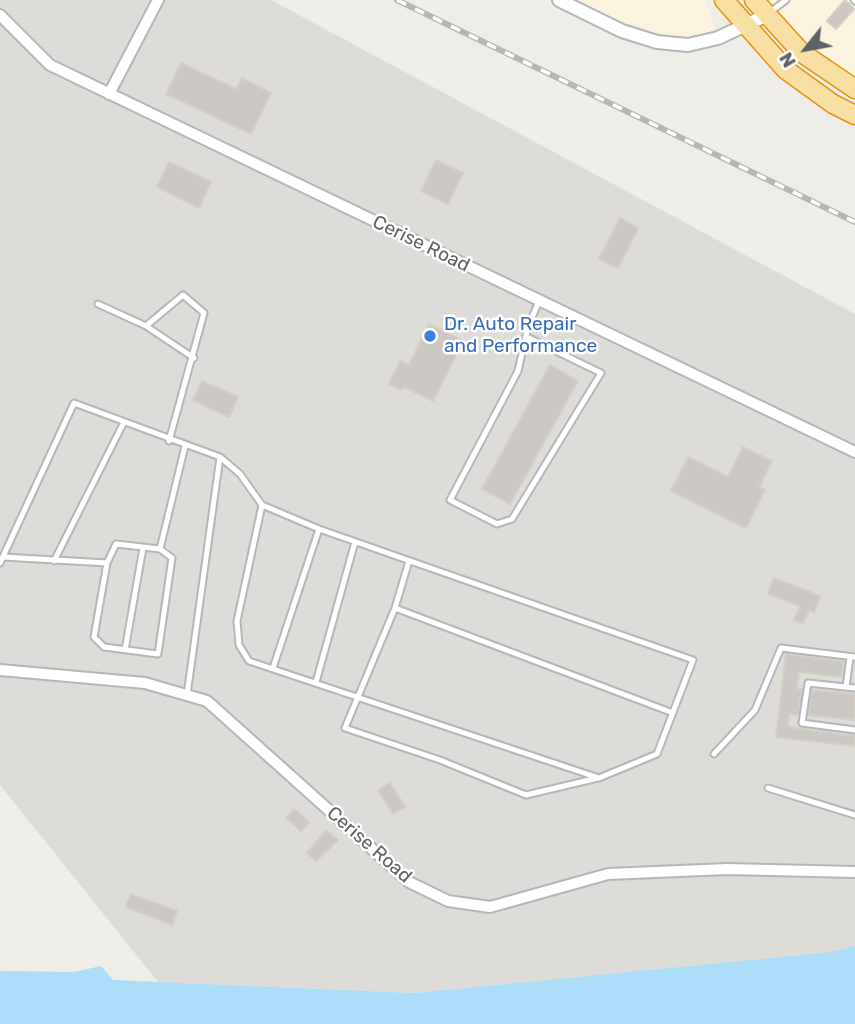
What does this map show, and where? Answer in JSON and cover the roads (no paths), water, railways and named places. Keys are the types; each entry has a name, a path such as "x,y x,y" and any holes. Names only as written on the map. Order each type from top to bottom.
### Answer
{"highway":[{"path":"724,0 786,70 833,104 855,115"},
{"path":"754,0 802,53 855,89"}],"street":[{"path":"109,94 158,0"},
{"path":"559,0 622,30 657,43 688,45 718,38 766,15"},
{"name":"Cerise Road","path":"0,15 50,65 855,452"},
{"name":"Cerise Road","path":"0,670 145,683 207,701 408,882 448,901 490,907 608,874 727,869 855,872"}],"lane":[{"path":"766,15 786,0"},
{"path":"146,326 183,295 204,313 194,358 169,441"},
{"path":"527,337 601,373 512,519 497,524 450,500 518,371 527,337 539,301"},
{"path":"98,304 146,326 194,358"},
{"path":"107,563 1,560 74,403 169,441 220,457 240,474 262,505 319,529 693,660 657,754 598,778 526,796 440,760 345,728 395,608 409,561"},
{"path":"54,561 124,422"},
{"path":"160,550 185,446"},
{"path":"187,695 220,457"},
{"path":"262,505 237,621 239,645 249,660 598,778"},
{"path":"273,668 319,529"},
{"path":"316,682 355,542"},
{"path":"116,544 160,550 172,558 158,654 104,647 94,637 107,563 116,544"},
{"path":"125,650 142,548"},
{"path":"395,608 673,713"},
{"path":"714,754 755,710 781,648 852,657 846,687"},
{"path":"855,688 808,683 802,723 855,730"},
{"path":"768,788 855,815"}],"water":[{"path":"855,946 855,1024 0,1024 0,971 74,972 101,966 113,980 414,993 830,952"}],"railway":[{"path":"397,0 855,222"}],"place":[{"name":"Dr. Auto Repair and Performance","path":"430,336"}]}
